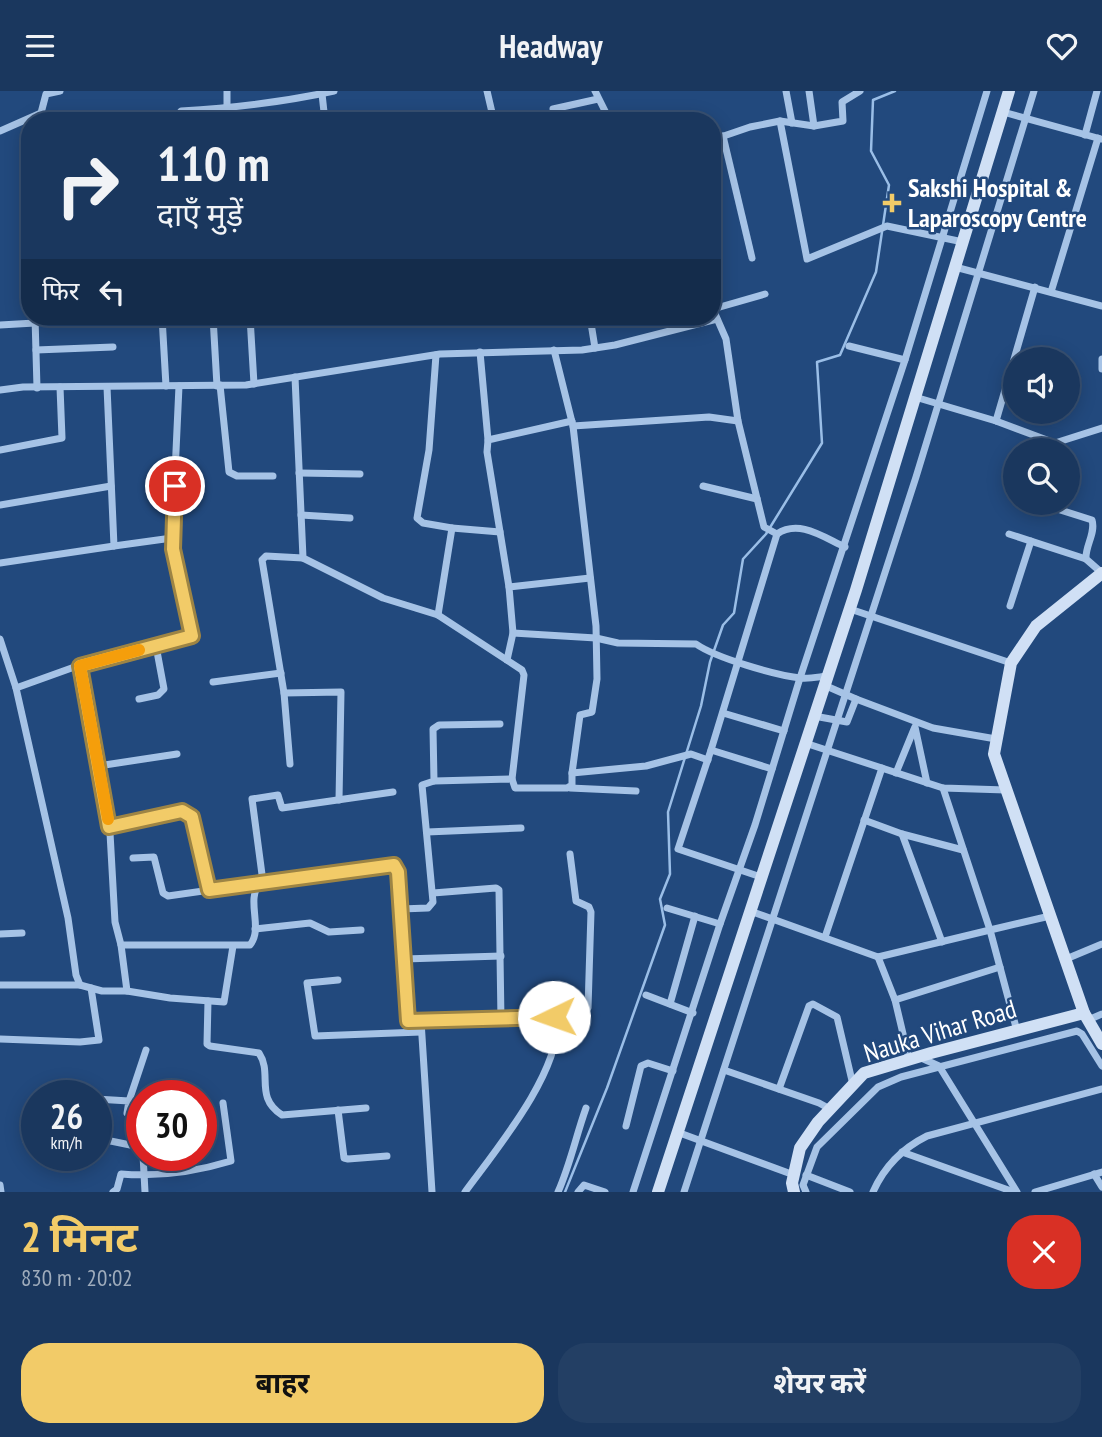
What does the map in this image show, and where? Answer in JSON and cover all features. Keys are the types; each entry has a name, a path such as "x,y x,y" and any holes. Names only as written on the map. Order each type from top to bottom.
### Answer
{"main road":[{"path":"658,1192 850,609 1009,91"},
{"path":"1102,573 1036,626 1011,663 994,754 1086,1016 1102,1044"},
{"name":"Nauka Vihar Road","path":"794,1192 792,1183 800,1175 800,1148 830,1109 864,1073 1017,1031 1086,1016"}],"street":[{"path":"41,112 46,94 60,91"},
{"path":"227,91 227,108"},
{"path":"180,112 227,108 334,91"},
{"path":"487,91 492,112"},
{"path":"786,91 792,123"},
{"path":"809,91 814,126"},
{"path":"752,258 723,137 750,127 780,121 814,126 843,121 842,102 860,91"},
{"path":"633,1192 845,547 988,91"},
{"path":"684,1192 872,616 1034,91"},
{"path":"1085,135 1097,91"},
{"path":"323,94 324,112"},
{"path":"553,109 596,95 605,112"},
{"path":"1003,112 1100,139 1051,292"},
{"path":"780,121 807,259 887,226 963,242"},
{"path":"0,131 21,122"},
{"path":"955,267 1102,306"},
{"path":"996,421 1035,287"},
{"path":"721,306 765,294"},
{"path":"0,325 21,322"},
{"path":"35,326 37,388"},
{"path":"163,326 166,386"},
{"path":"214,326 229,472 237,476 273,476"},
{"path":"251,326 254,384"},
{"path":"591,326 595,348"},
{"path":"0,390 254,384 436,355 595,348 688,326"},
{"path":"721,326 726,339 738,421 764,527 775,533"},
{"path":"849,346 905,360"},
{"path":"36,350 113,347"},
{"path":"554,351 572,424 596,638 596,695 592,712 580,715 570,788"},
{"path":"480,352 487,452 509,587 513,633 507,660"},
{"path":"436,355 429,450 417,518 423,523 452,528 500,532"},
{"path":"1102,359 1102,369"},
{"path":"295,377 303,558"},
{"path":"16,688 80,666 190,637 193,633 172,538 179,386"},
{"path":"0,450 62,438 60,387"},
{"path":"107,387 114,546"},
{"path":"915,397 996,421 1055,443 1102,428"},
{"path":"488,440 572,424 709,417 738,421"},
{"path":"299,473 360,474"},
{"path":"0,505 111,486"},
{"path":"703,487 757,499"},
{"path":"301,515 350,518"},
{"path":"1076,515 1092,520 1094,525 1086,559"},
{"path":"775,533 800,527 845,547"},
{"path":"438,615 452,528"},
{"path":"761,877 678,849 723,713 775,533"},
{"path":"1009,534 1086,559 1102,573"},
{"path":"0,563 172,538"},
{"path":"1010,606 1031,541"},
{"path":"290,764 285,693 262,558 266,556 303,558 383,598 438,615 522,670 524,675 512,779 515,788 636,791"},
{"path":"509,587 590,578"},
{"path":"850,609 1011,663"},
{"path":"513,633 596,638 618,643 696,644 738,663 800,678 826,681 856,699 916,725 996,739"},
{"path":"0,639 3,664 16,688 68,918 76,975 80,985"},
{"path":"139,699 158,695 164,689 156,646"},
{"path":"80,666 109,827 116,922 127,992"},
{"path":"213,682 281,673"},
{"path":"285,693 341,691 339,800"},
{"path":"814,716 847,722 856,699"},
{"path":"723,713 784,731"},
{"path":"433,781 435,726 500,724"},
{"path":"896,773 916,725"},
{"path":"916,725 927,783"},
{"path":"805,743 943,788 1006,790"},
{"path":"711,750 772,769"},
{"path":"99,766 177,754"},
{"path":"572,773 646,765 687,755 708,760"},
{"path":"825,937 882,768"},
{"path":"401,909 428,908 433,902 422,785 433,781 512,779"},
{"path":"943,788 990,930 1017,1031"},
{"path":"261,882 251,800 277,795 282,808 393,792"},
{"path":"109,827 182,811 187,813 192,817 209,890"},
{"path":"864,820 963,851"},
{"path":"427,832 521,828"},
{"path":"902,834 942,942"},
{"path":"133,858 153,857 164,895 394,865 398,872 407,1020 421,1021 501,1020 585,1012 588,1008 592,912 589,907 576,901 570,854"},
{"path":"121,945 250,945 255,938 255,888 261,882"},
{"path":"433,893 496,888 499,890 501,1020"},
{"path":"667,908 720,924"},
{"path":"750,911 878,957 1050,916"},
{"path":"670,1004 695,916"},
{"path":"255,929 310,923 330,932 360,930"},
{"path":"0,934 22,933"},
{"path":"1066,959 1102,944"},
{"path":"0,985 80,985 102,991 226,1001 233,946"},
{"path":"404,960 501,955"},
{"path":"878,957 914,1058 939,1066 1016,1192"},
{"path":"895,1000 1000,967"},
{"path":"338,980 307,983 315,1036 421,1032"},
{"path":"0,1039 80,1042 99,1040 91,988"},
{"path":"646,995 693,1013"},
{"path":"208,1001 207,1044 210,1047 259,1053 263,1060 264,1091 275,1111 282,1115 366,1108"},
{"path":"779,1089 813,1004 837,1017 853,1085"},
{"path":"1086,1016 1102,1014"},
{"path":"465,1192 540,1083 555,1045 557,1020 554,1017"},
{"path":"421,1021 432,1192"},
{"path":"806,1192 800,1175 817,1147 878,1087 901,1077 1077,1031 1082,1034 1102,1066"},
{"path":"136,1080 146,1050"},
{"path":"626,1126 641,1066 648,1063 673,1071"},
{"path":"724,1070 820,1103 830,1109"},
{"path":"864,1073 878,1087"},
{"path":"873,1192 902,1152 909,1145 927,1136 1102,1089"},
{"path":"113,1192 117,1189 120,1174 173,1174 231,1161 223,1104"},
{"path":"558,1192 586,1108"},
{"path":"338,1110 344,1158 387,1156"},
{"path":"677,1132 850,1192"},
{"path":"902,1152 1016,1192"},
{"path":"144,1171 145,1192"},
{"path":"1035,1192 1098,1173 1102,1187"},
{"path":"0,1185 1,1192"},
{"path":"578,1192 584,1185 604,1192"}],"waterway":[{"path":"565,1192 607,1088 665,925 660,899 670,874 668,812 701,706 710,662 723,625 734,613 743,559 766,534 822,443 817,362 840,355 876,272 889,185 871,151 873,100 895,91"}],"slow traffic":[{"path":"108,819 80,666 139,650"}],"place":[{"name":"Sakshi Hospital & Laparoscopy Centre","path":"892,203"}],"route":[{"path":"175,486 173,549 192,636 80,666 109,827 182,811 187,813 192,817 209,890 394,865 398,872 409,1022 554,1017"}]}
